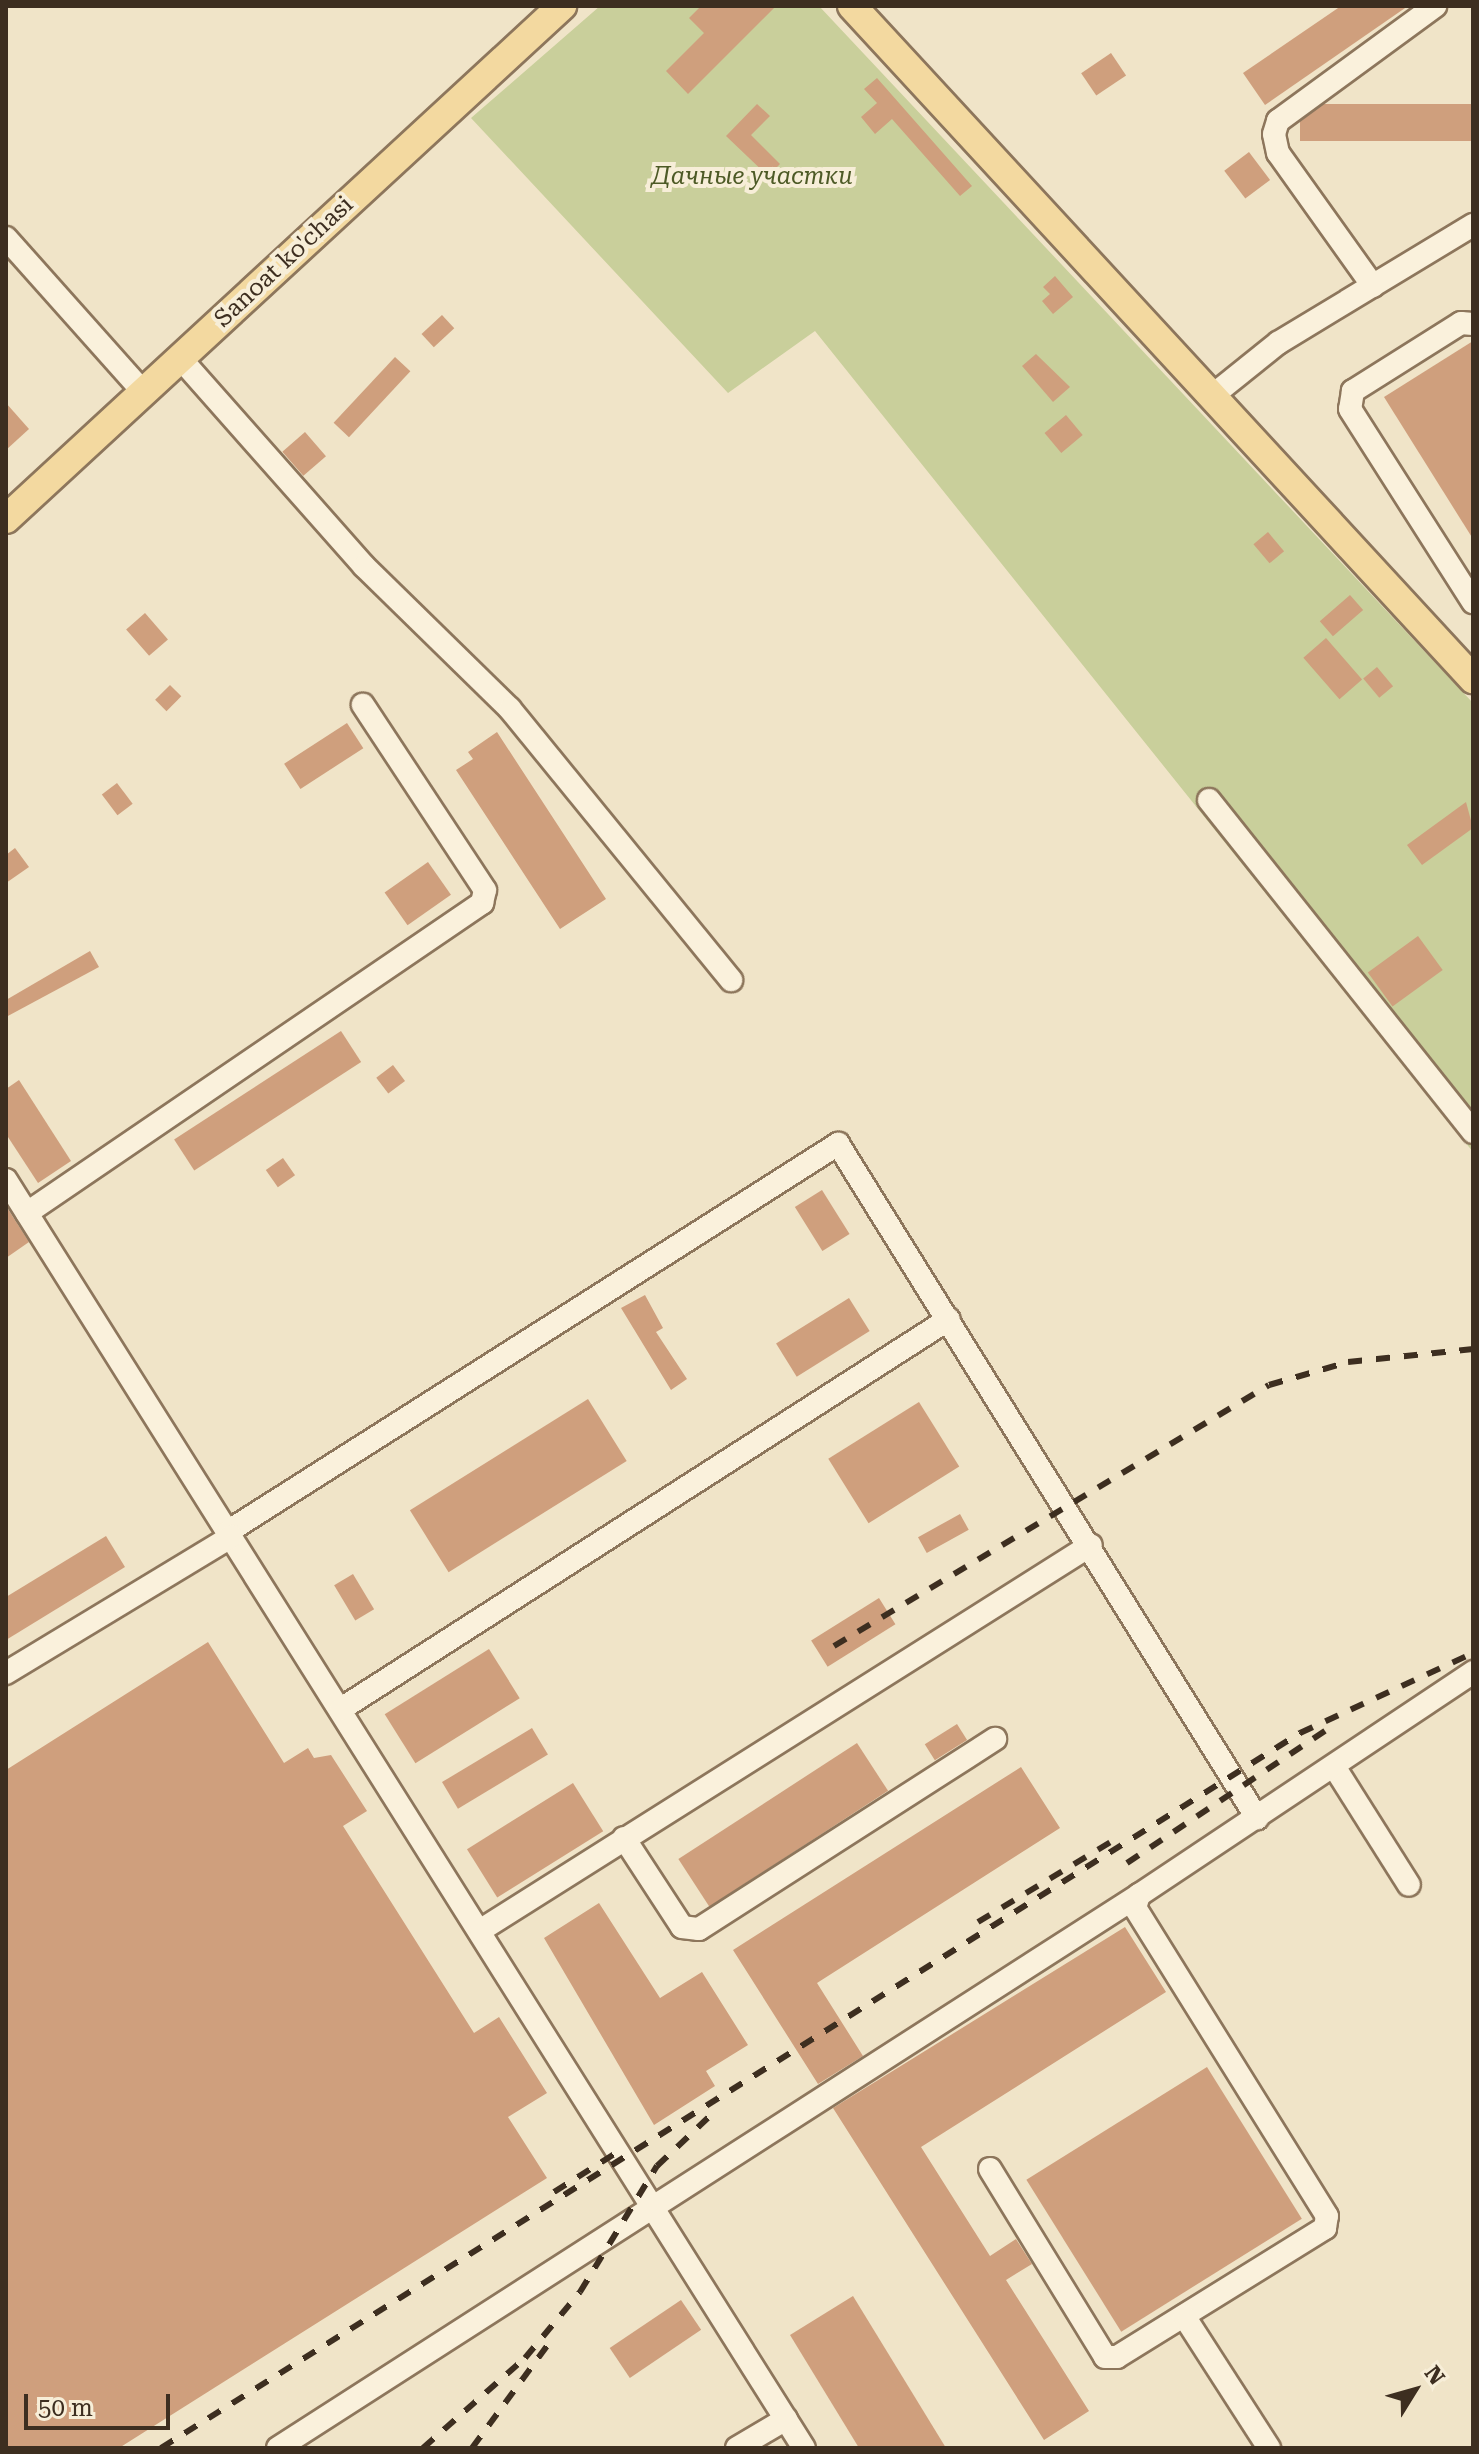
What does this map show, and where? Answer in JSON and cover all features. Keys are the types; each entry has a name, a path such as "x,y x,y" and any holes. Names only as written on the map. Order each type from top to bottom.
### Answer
{"main road":[{"name":"Sanoat ko'chasi","path":"6,519 562,6"},
{"path":"852,6 1473,679"}],"street":[{"path":"1373,286 1278,153 1274,134 1278,121 1435,6"},
{"path":"1212,396 1278,343 1473,225"},
{"path":"6,238 143,392"},
{"path":"1473,324 1461,323 1353,391 1350,409 1473,602"},
{"path":"180,358 364,566 510,709 731,980"},
{"path":"27,1213 482,903 485,890 363,705"},
{"path":"1209,800 1473,1132"},
{"path":"6,1673 838,1144 1091,1545 1257,1818"},
{"path":"6,1180 481,1930 804,2448"},
{"path":"341,1709 949,1319"},
{"path":"481,1930 1091,1545"},
{"path":"278,2448 1335,1768 1473,1672"},
{"path":"624,1838 682,1927 699,1929 995,1739"},
{"path":"1335,1768 1409,1885"},
{"path":"990,2169 1105,2357 1184,2316 1325,2228 1327,2216 1135,1908 1139,1895"},
{"path":"1184,2316 1269,2448"},
{"path":"737,2448 786,2419"}],"green space":[{"name":"Дачные участки","path":"600,6 819,6 1473,703 1473,1152 815,331 728,393 471,118"}],"building":[{"path":"701,6 776,6 688,94 666,71 704,33 689,18"},
{"path":"1341,6 1408,6 1265,105 1243,73"},
{"path":"1111,53 1126,75 1096,96 1081,73"},
{"path":"877,78 972,186 960,196 892,119 875,134 861,117 877,103 864,89"},
{"path":"757,104 770,116 751,135 780,164 768,176 726,136"},
{"path":"1300,104 1473,104 1473,141 1300,141"},
{"path":"1249,152 1270,180 1245,199 1224,171"},
{"path":"1055,276 1073,297 1053,314 1042,301 1050,294 1043,287"},
{"path":"442,315 454,328 434,347 422,334"},
{"path":"1473,341 1473,539 1384,397"},
{"path":"1036,354 1070,387 1053,402 1022,366"},
{"path":"395,357 410,371 349,437 334,423"},
{"path":"6,403 29,429 6,450"},
{"path":"1066,415 1083,435 1061,453 1045,433"},
{"path":"305,432 326,456 303,476 282,452"},
{"path":"1268,532 1284,551 1270,563 1253,544"},
{"path":"1350,595 1363,610 1333,636 1320,621"},
{"path":"145,613 168,639 149,656 126,629"},
{"path":"1326,638 1362,680 1339,699 1303,658"},
{"path":"1377,667 1393,686 1379,698 1363,679"},
{"path":"170,685 181,696 166,711 155,700"},
{"path":"347,723 363,748 300,789 284,764"},
{"path":"497,732 606,899 560,929 456,770 473,759 468,752"},
{"path":"117,783 133,804 117,815 102,794"},
{"path":"1466,802 1473,828 1422,865 1407,845"},
{"path":"15,848 29,867 6,883 6,855"},
{"path":"428,862 451,895 408,925 385,892"},
{"path":"1418,936 1443,970 1393,1006 1368,972"},
{"path":"90,951 99,967 6,1017 6,1000"},
{"path":"341,1031 361,1062 194,1170 174,1139"},
{"path":"393,1065 405,1081 388,1094 376,1078"},
{"path":"19,1080 71,1161 38,1183 6,1134 6,1089"},
{"path":"283,1158 295,1175 278,1187 266,1170"},
{"path":"822,1190 850,1234 822,1251 795,1207"},
{"path":"6,1206 29,1242 6,1258"},
{"path":"645,1295 663,1328 656,1332 687,1379 671,1390 621,1308"},
{"path":"849,1298 870,1331 797,1377 776,1344"},
{"path":"588,1399 627,1461 449,1572 410,1510"},
{"path":"919,1402 959,1466 869,1523 828,1459"},
{"path":"960,1514 969,1530 927,1553 918,1537"},
{"path":"106,1536 125,1567 6,1640 6,1597"},
{"path":"353,1574 374,1609 355,1620 334,1585"},
{"path":"879,1598 895,1624 828,1667 811,1640"},
{"path":"208,1642 284,1763 308,1748 314,1758 331,1755 367,1811 343,1826 474,2033 499,2017 547,2093 508,2117 547,2178 119,2448 6,2448 6,1770"},
{"path":"489,1649 520,1698 415,1763 385,1714"},
{"path":"957,1724 967,1740 935,1760 925,1744"},
{"path":"532,1728 548,1755 458,1809 442,1782"},
{"path":"857,1743 888,1791 709,1907 678,1859"},
{"path":"1021,1767 1060,1828 817,1983 863,2056 818,2084 733,1950"},
{"path":"573,1783 603,1831 497,1898 467,1849"},
{"path":"599,1903 660,1998 702,1972 748,2045 706,2071 715,2086 654,2125 544,1938"},
{"path":"1125,1927 1166,1992 921,2147 990,2256 1016,2239 1032,2264 1006,2280 1089,2411 1044,2440 833,2108"},
{"path":"1207,2067 1302,2219 1121,2332 1026,2180"},
{"path":"853,2296 946,2448 859,2448 790,2335"},
{"path":"681,2300 701,2330 630,2378 610,2348"}],"railway":[{"path":"834,1646 1269,1385 1348,1362 1473,1349"},
{"path":"161,2448 1300,1733 1473,1653"},
{"path":"1127,1863 1334,1725"},
{"path":"978,1922 1122,1835"},
{"path":"423,2448 525,2358 580,2292 657,2166 712,2114"},
{"path":"554,2192 624,2148"},
{"path":"472,2448 549,2343"}]}
